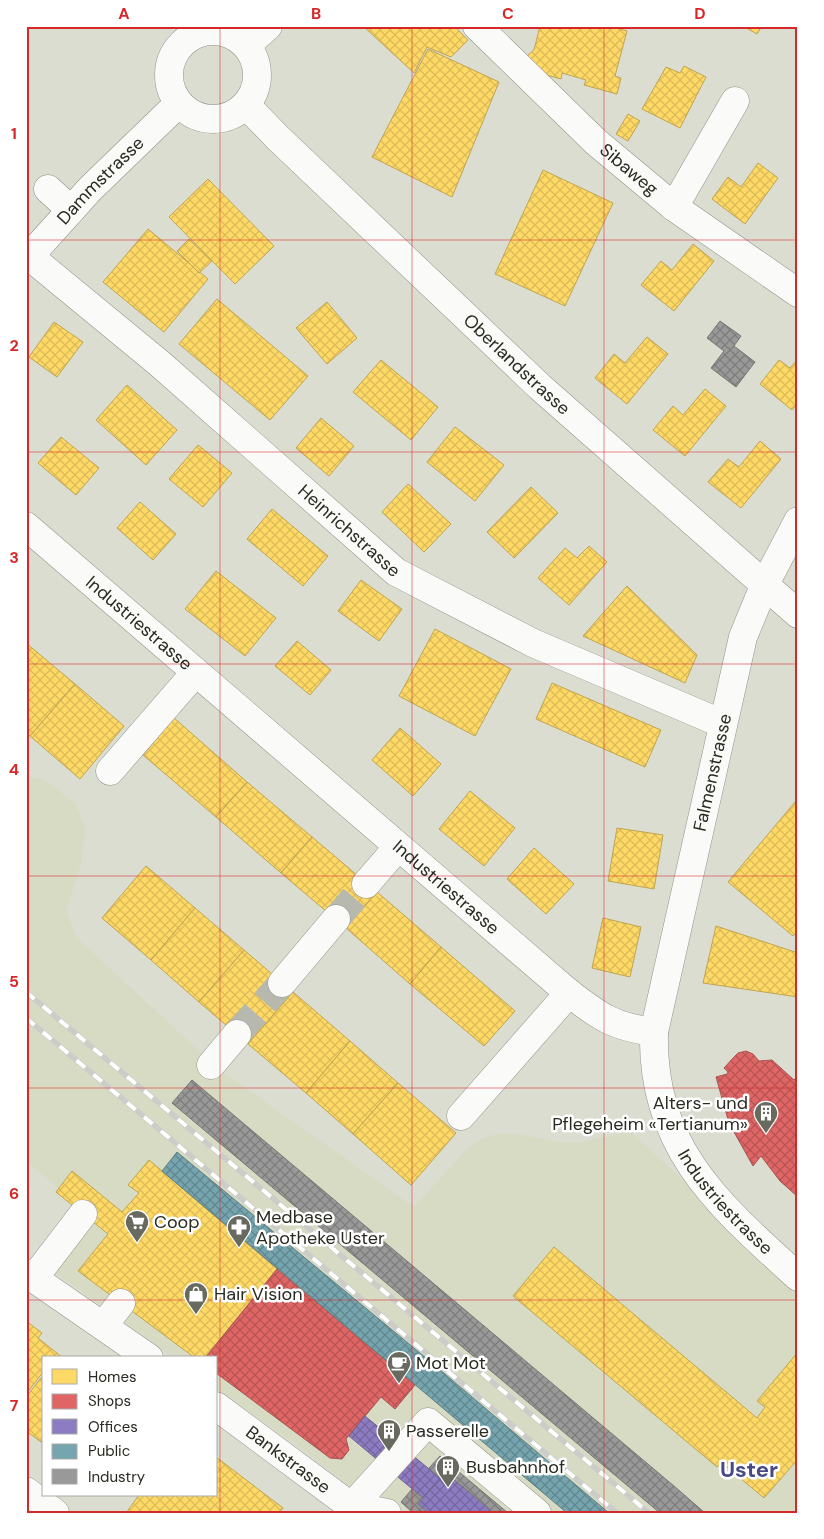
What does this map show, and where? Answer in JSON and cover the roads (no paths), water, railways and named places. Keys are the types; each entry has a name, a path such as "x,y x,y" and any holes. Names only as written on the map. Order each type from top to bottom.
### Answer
{"street":[{"path":"246,45 268,26"},
{"name":"Sibaweg","path":"477,26 596,142 674,206 798,293"},
{"path":"216,30 235,36 246,45 255,58 258,75 255,90 246,105 229,117 210,120 191,115 178,104 170,89 168,73 175,34 216,30"},
{"path":"674,206 735,100"},
{"name":"Dammstrasse","path":"28,258 71,210 178,104"},
{"name":"Oberlandstrasse","path":"246,105 278,138 540,387 798,614"},
{"path":"48,189 71,210"},
{"name":"Heinrichstrasse","path":"28,258 159,363 396,572 533,643 723,724"},
{"name":"Falmenstrasse","path":"654,1032 743,637 764,586 798,522"},
{"name":"Industriestrasse","path":"26,526 398,848 569,993 591,1010 615,1024 654,1032 653,1060 658,1090 666,1121 678,1146 714,1196 798,1277"},
{"path":"110,771 195,673"},
{"path":"366,884 398,848"},
{"path":"282,983 336,919"},
{"path":"460,1116 569,993"},
{"path":"211,1066 237,1034"},
{"path":"83,1214 30,1275 146,1356"},
{"path":"104,1326 121,1302"},
{"name":"Bankstrasse","path":"218,1407 356,1509"},
{"path":"356,1509 428,1422 537,1513"},
{"path":"356,1509 387,1513"}],"tunnel":[{"path":"336,919 366,884"},
{"path":"237,1034 282,983"}],"railway":[{"path":"26,992 649,1513"},
{"path":"26,1018 617,1513"}],"place":[{"name":"Alters- und Pflegeheim «Tertianum»","path":"766,1134"},
{"name":"Coop","path":"137,1243"},
{"name":"Medbase Apotheke Uster","path":"239,1248"},
{"name":"Hair Vision","path":"196,1315"},
{"name":"Mot Mot","path":"399,1384"},
{"name":"Passerelle","path":"389,1452"},
{"name":"Busbahnhof","path":"448,1488"}],"district":[{"name":"Uster","path":"749,1469"}]}
